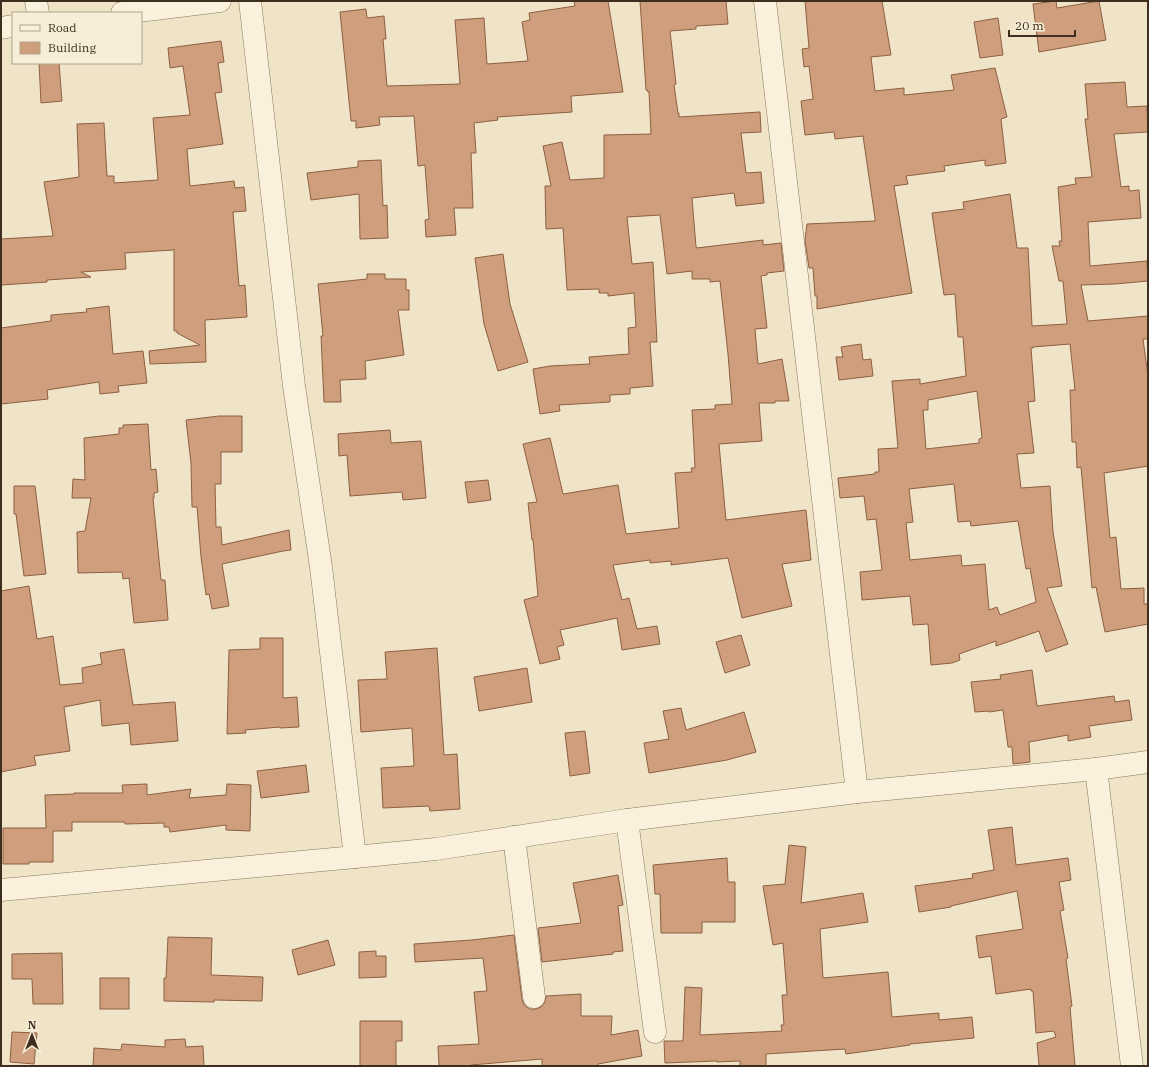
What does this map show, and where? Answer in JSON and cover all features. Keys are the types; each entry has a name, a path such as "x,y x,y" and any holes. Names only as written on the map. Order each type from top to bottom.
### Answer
{"street":[{"path":"36,1 38,12"},
{"path":"130,12 220,1"},
{"path":"250,1 294,386 321,567 355,857"},
{"path":"765,1 857,792"},
{"path":"1,28 12,26"},
{"path":"1,890 436,849 627,820 857,792 1096,769 1148,762"},
{"path":"1096,769 1132,1066"},
{"path":"627,820 655,1032"},
{"path":"514,837 534,997"}],"building":[{"path":"574,1 608,1 623,92 571,96 572,112 497,117 498,120 474,123 476,153 471,153 473,208 454,208 456,235 426,237 425,220 429,219 425,165 418,166 414,116 379,117 380,125 356,128 356,121 351,121 340,12 366,9 367,18 384,16 386,39 383,39 387,86 460,84 455,20 484,18 487,64 528,61 522,22 530,20 529,13 575,6"},
{"path":"640,1 726,1 728,24 696,26 696,29 670,31 676,84 674,85 679,117 760,112 761,132 741,133 746,173 761,172 764,203 736,206 734,193 692,198 697,248 763,240 763,245 781,243 784,271 767,273 767,275 761,276 767,328 755,329 758,364 782,359 789,401 759,403 762,441 719,444 726,520 806,510 811,560 782,564 792,606 742,618 728,558 671,565 671,561 650,563 650,560 613,565 622,600 629,598 637,629 657,626 660,644 622,650 617,618 560,630 564,645 557,647 560,659 540,664 524,600 538,596 528,503 537,502 523,444 550,438 563,494 618,485 626,534 679,528 675,473 692,472 691,468 695,468 692,410 715,409 715,405 732,404 720,281 710,282 710,279 692,279 692,271 667,274 660,215 627,217 632,264 653,262 657,342 650,342 653,386 630,388 630,394 610,395 610,402 559,405 560,411 540,414 533,369 550,366 590,364 589,357 629,354 628,328 636,327 634,293 608,296 608,293 599,293 599,289 567,290 563,228 546,229 545,186 551,186 543,146 562,142 570,180 604,178 604,135 651,134 649,92 646,90"},
{"path":"805,1 882,1 891,55 871,57 875,91 904,88 904,95 954,90 951,75 995,68 1007,117 1001,119 1006,163 986,166 985,160 944,166 945,171 906,176 908,184 894,186 912,293 817,309 817,296 815,296 813,268 809,268 805,240 807,224 875,221 875,218 863,136 835,139 834,132 805,135 801,101 813,99 809,66 804,67 802,49 809,48"},
{"path":"1056,1 1057,8 1099,1 1106,40 1039,52 1033,4"},
{"path":"998,18 1003,55 980,58 974,22"},
{"path":"221,41 224,62 218,63 222,92 215,93 223,144 187,149 190,186 234,181 235,188 244,187 246,211 233,212 239,286 245,285 247,317 205,320 206,362 150,364 149,351 200,345 177,333 177,331 174,331 174,249 125,253 126,269 81,272 91,277 1,285 1,239 53,236 44,182 79,177 77,124 104,123 107,176 114,176 114,183 158,180 153,118 190,115 183,66 170,68 168,48"},
{"path":"39,64 59,64 62,101 41,103"},
{"path":"1125,82 1127,107 1147,106 1148,132 1114,134 1121,187 1129,186 1129,191 1139,190 1141,218 1088,222 1090,266 1147,261 1148,281 1081,285 1088,321 1148,316 1148,339 1143,339 1148,376 1148,466 1104,473 1110,538 1116,537 1121,589 1144,588 1144,604 1148,604 1148,624 1105,632 1096,587 1092,588 1081,467 1077,468 1076,442 1072,442 1070,390 1075,390 1070,344 1033,347 1031,348 1035,401 1028,402 1034,453 1017,454 1021,488 1050,486 1053,532 1062,586 1047,588 1068,644 1046,652 1039,631 996,646 996,641 959,654 960,660 952,663 931,665 928,624 913,625 910,596 862,600 860,572 882,570 876,519 867,520 864,496 840,498 838,478 875,474 875,472 879,472 878,449 898,448 892,381 920,379 920,384 966,376 963,337 958,337 955,294 944,295 932,213 964,209 963,202 1010,194 1017,248 1028,248 1032,326 1067,324 1063,281 1059,281 1052,246 1060,246 1059,241 1062,241 1058,187 1076,184 1075,178 1092,177 1085,119 1088,119 1085,84","holes":["977,391 982,438 979,439 979,443 926,449 923,410 928,410 928,400","954,484 958,522 970,521 971,526 1018,521 1026,569 1030,568 1036,602 1000,615 997,607 989,610 985,564 962,566 961,555 910,560 906,523 913,522 909,489"]},
{"path":"381,160 383,206 387,205 388,238 360,239 359,194 311,200 307,173 358,167 358,161"},
{"path":"503,254 510,304 528,362 498,371 484,324 475,258"},
{"path":"367,274 385,274 385,279 406,279 406,290 409,290 409,310 398,310 404,355 365,361 366,379 340,380 341,402 324,402 321,336 323,336 318,284 367,279"},
{"path":"109,306 113,354 143,351 147,383 118,386 119,392 100,394 99,382 47,390 48,399 1,404 1,328 51,321 51,315 87,312 86,309"},
{"path":"861,344 863,360 871,359 873,376 839,380 836,357 843,357 841,347"},
{"path":"219,416 242,416 242,452 221,452 221,484 215,484 216,527 221,527 222,545 289,530 291,550 222,564 229,606 212,609 209,594 206,595 197,507 192,507 191,463 186,420"},
{"path":"148,424 151,470 156,469 158,492 154,493 153,498 161,580 165,580 168,620 134,623 129,578 123,579 122,572 78,573 77,532 85,531 91,498 72,498 73,479 85,480 84,438 119,434 119,428 123,428 123,425"},
{"path":"390,430 391,443 421,441 426,498 403,500 402,492 350,496 347,455 339,456 338,434"},
{"path":"488,480 491,500 468,503 465,482"},
{"path":"14,486 35,486 46,574 24,576 16,514 14,514"},
{"path":"29,586 37,639 53,636 60,685 83,683 82,668 102,664 100,653 124,649 133,705 175,702 178,741 131,745 129,723 102,726 100,700 64,707 70,751 34,756 36,765 1,772 1,591"},
{"path":"741,635 750,665 725,673 716,642"},
{"path":"260,638 283,638 283,698 297,697 299,727 245,730 246,733 227,734 229,650 260,649"},
{"path":"437,648 444,755 457,754 460,809 430,811 429,806 383,808 381,768 414,766 412,728 361,732 358,680 387,679 385,652"},
{"path":"527,668 532,702 479,711 474,677"},
{"path":"1032,670 1037,706 1114,696 1115,702 1129,700 1132,720 1089,726 1091,737 1068,741 1068,735 1029,742 1030,762 1013,764 1012,747 1008,747 1003,710 975,712 971,682 1001,679 1000,675"},
{"path":"681,708 686,730 744,712 756,752 727,760 649,773 644,743 669,739 663,711"},
{"path":"585,731 590,773 570,776 565,733"},
{"path":"306,765 309,792 261,798 257,771"},
{"path":"147,784 147,795 191,789 189,798 226,795 227,784 251,785 250,831 226,830 226,825 170,832 169,827 164,827 164,823 125,824 125,822 72,822 72,831 53,831 53,862 3,864 3,828 46,828 45,795 74,793 123,793 122,785"},
{"path":"1012,827 1016,865 1068,858 1071,880 1059,882 1064,910 1060,911 1068,958 1066,959 1072,1006 1070,1007 1075,1066 1039,1066 1037,1043 1056,1037 1054,1031 1036,1033 1033,991 1031,991 1031,989 996,994 991,956 979,958 976,936 1023,929 1017,891 951,907 919,912 915,886 973,878 972,874 994,870 988,830"},
{"path":"789,845 806,847 801,903 863,893 868,922 820,929 823,978 888,972 892,1017 939,1013 939,1020 972,1017 974,1038 910,1044 846,1054 845,1049 766,1054 766,1066 740,1066 740,1061 665,1063 664,1041 683,1041 685,987 702,988 700,1035 782,1031 781,1025 784,1025 782,995 787,995 783,943 773,945 763,886 785,884"},
{"path":"727,858 728,882 735,882 735,922 702,922 702,933 661,933 660,894 655,894 653,865"},
{"path":"618,875 623,905 618,906 623,951 613,952 613,954 542,962 538,928 581,923 573,883"},
{"path":"514,935 524,1005 530,1009 536,1009 541,1007 545,1002 546,996 581,994 581,1016 612,1016 611,1035 638,1030 642,1056 598,1064 598,1066 542,1066 542,1059 471,1066 439,1066 438,1046 479,1044 474,992 487,991 483,958 415,962 414,944 472,940"},
{"path":"168,937 212,938 211,975 263,977 262,1001 164,1001 164,978 166,978"},
{"path":"328,940 335,965 298,975 292,950"},
{"path":"376,951 376,956 386,956 386,977 359,978 359,952"},
{"path":"62,953 63,1004 33,1004 32,979 12,979 12,954"},
{"path":"100,978 129,978 129,1009 100,1009"},
{"path":"360,1021 402,1021 402,1041 396,1041 396,1066 360,1066"},
{"path":"12,1032 37,1033 34,1064 10,1062"},
{"path":"185,1039 186,1047 203,1046 204,1066 93,1066 94,1048 121,1050 122,1044 165,1047 165,1040"}]}
